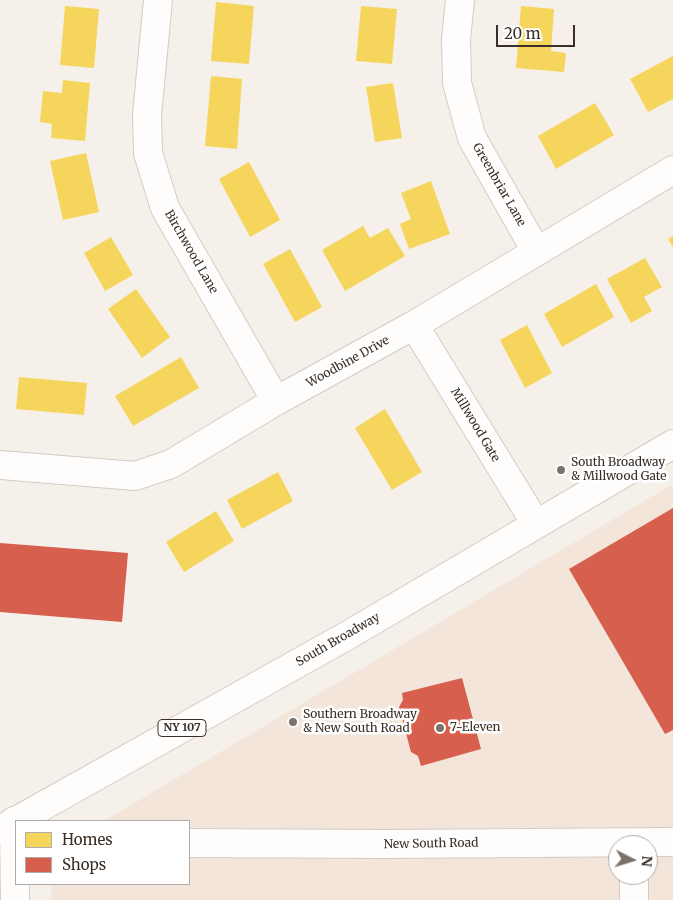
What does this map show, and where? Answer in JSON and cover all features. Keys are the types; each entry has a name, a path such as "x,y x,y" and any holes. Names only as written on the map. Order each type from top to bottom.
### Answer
{"street":[{"name":"Birchwood Lane","path":"158,0 147,115 148,153 165,208 276,401"},
{"name":"Greenbriar Lane","path":"460,0 456,39 457,83 472,138 536,251"},
{"name":"Woodbine Drive","path":"0,464 135,476 171,464 276,401 414,325 673,170"},
{"name":"Millwood Gate","path":"414,325 536,524"},
{"name":"South Broadway","path":"8,823 343,638 673,444"},
{"path":"8,823 15,900"},
{"name":"New South Road","path":"658,843 673,842"},
{"name":"New South Road","path":"190,843 608,844"},
{"path":"634,885 634,900"}],"shaded area":[{"path":"673,484 673,900 52,900 51,885 190,885 190,820 106,820"}],"building: Homes":[{"path":"216,2 254,6 249,64 211,61"},
{"path":"65,6 99,9 94,68 60,65"},
{"path":"361,6 397,9 392,64 356,61"},
{"path":"521,6 554,9 551,51 566,53 564,72 516,68"},
{"path":"673,56 673,99 648,112 630,79"},
{"path":"211,76 242,79 237,149 205,146"},
{"path":"63,80 90,83 85,141 51,138 52,124 40,122 43,91 62,93"},
{"path":"393,83 402,138 375,142 366,87"},
{"path":"595,103 614,135 556,169 538,136"},
{"path":"86,153 99,212 63,220 50,161"},
{"path":"249,162 280,220 250,237 219,179"},
{"path":"431,181 450,234 409,249 400,224 411,219 401,193"},
{"path":"363,226 370,238 388,228 405,256 345,291 322,250"},
{"path":"673,236 673,247 668,239"},
{"path":"111,237 133,275 105,291 84,253"},
{"path":"290,249 322,307 295,322 263,264"},
{"path":"645,258 662,287 644,297 652,311 631,323 607,279"},
{"path":"596,284 614,317 562,347 544,314"},
{"path":"136,289 170,337 142,358 108,309"},
{"path":"527,325 552,373 525,388 500,340"},
{"path":"181,357 199,388 133,426 115,396"},
{"path":"19,377 87,383 84,415 16,409"},
{"path":"385,409 422,472 392,490 355,428"},
{"path":"278,472 293,501 242,529 227,500"},
{"path":"216,511 234,541 184,572 166,542"}],"building: Shops":[{"path":"673,508 673,730 665,734 569,569"},
{"path":"0,543 128,553 122,622 0,612"},
{"name":"7-Eleven","path":"462,678 481,749 421,766 418,756 411,752 399,707 403,700 402,693"}],"place":[{"name":"South Broadway & Millwood Gate","path":"561,470"},
{"name":"Southern Broadway & New South Road","path":"293,722"},
{"name":"7-Eleven","path":"440,728"}]}
